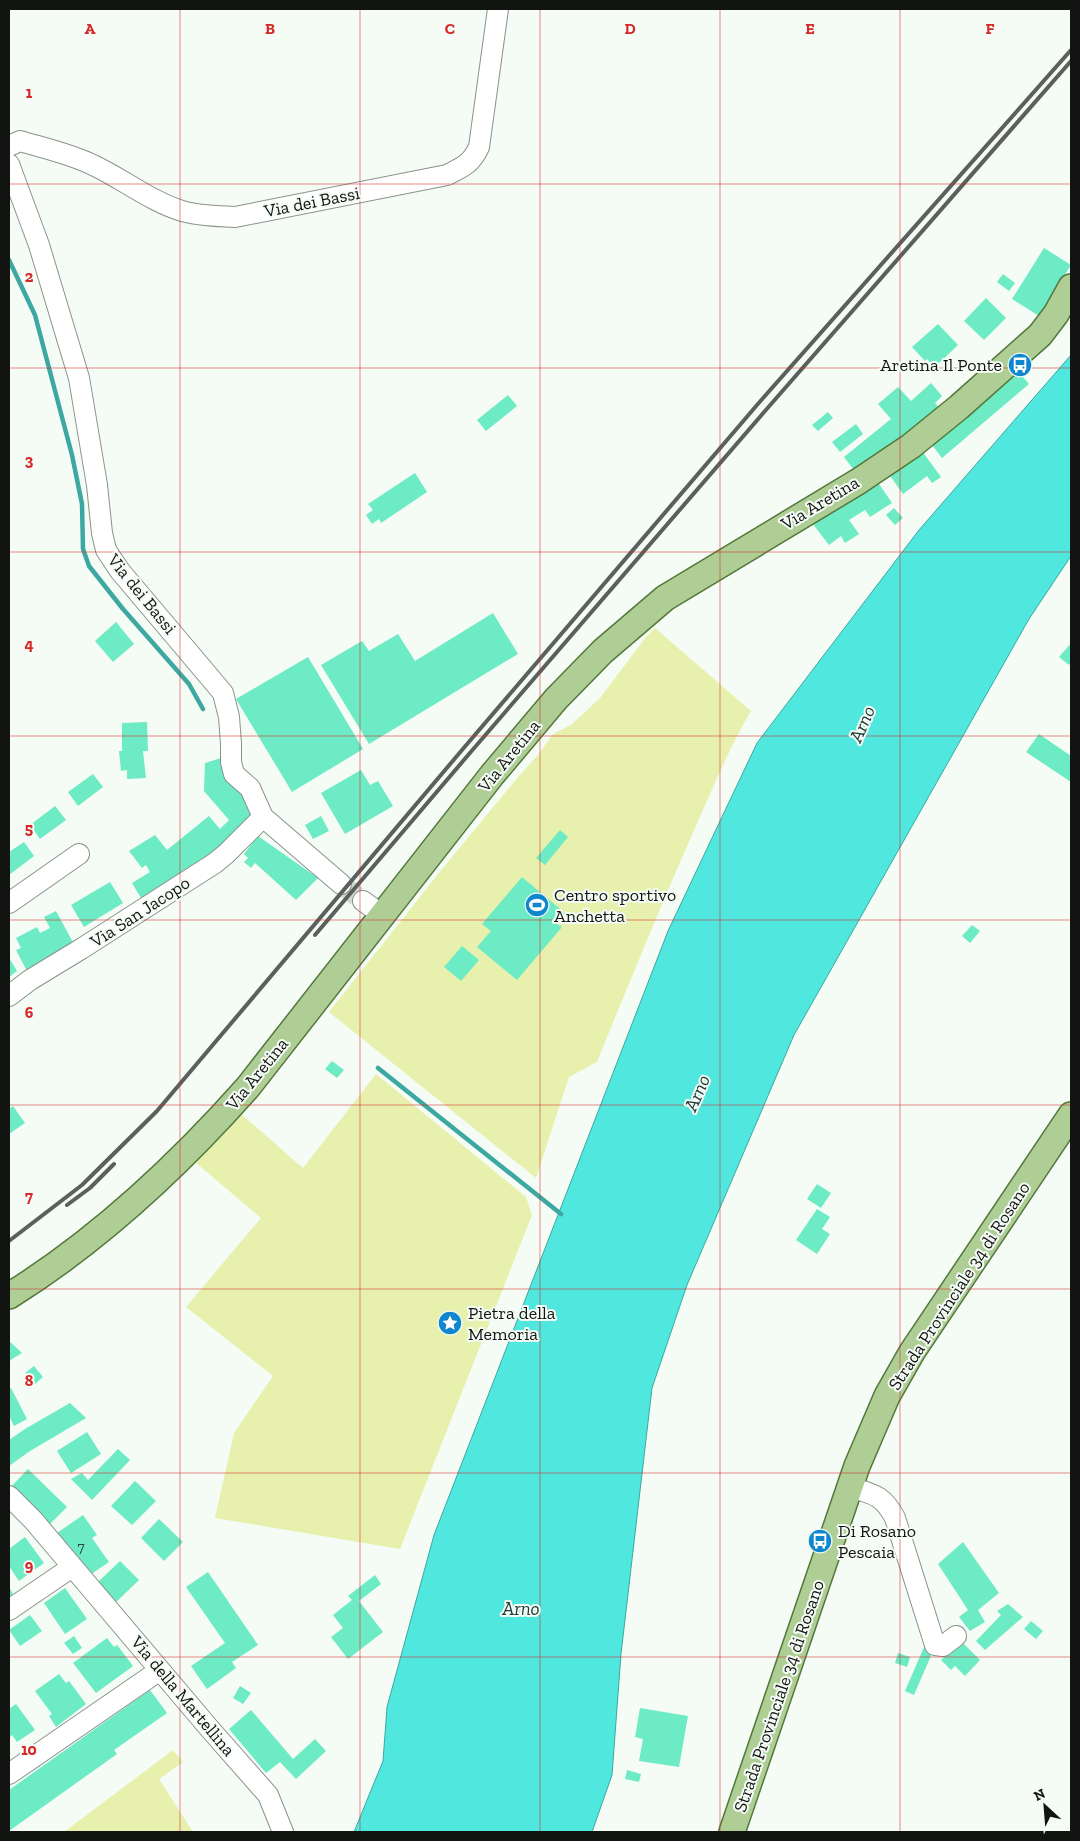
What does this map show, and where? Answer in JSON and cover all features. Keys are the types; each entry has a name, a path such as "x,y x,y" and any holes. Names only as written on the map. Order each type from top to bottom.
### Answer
{"main road":[{"name":"Via Aretina","path":"9,1296 75,1252 110,1224 211,1129 248,1086 373,908 492,775 556,699 604,651 665,598 859,481 911,446 959,407 1040,335 1056,314 1071,287"},
{"name":"Strada Provinciale 34 di Rosano","path":"732,1832 857,1466 887,1396 912,1352 1071,1115"}],"street":[{"name":"Via dei Bassi","path":"9,146 20,141 64,154 92,164 158,202 183,211 210,216 235,216 447,175 463,168 474,159 480,147 498,9"},
{"name":"Via dei Bassi","path":"9,164 38,245 79,378 106,550 120,571 223,693 229,717 231,762 234,774 250,788 263,817 341,884"},
{"name":"Via San Jacopo","path":"9,996 30,980 215,863 263,817"},
{"path":"9,903 79,854"},
{"path":"850,1487 877,1495 888,1506 895,1518 935,1645 944,1646 956,1636"},
{"name":"Via della Martellina","path":"9,1496 33,1520 268,1795 283,1832"},
{"path":"9,1610 72,1567"},
{"path":"9,1774 160,1670"}],"green space":[{"name":"Centro sportivo Anchetta","path":"655,628 751,711 728,754 695,828 597,1062 569,1077 536,1178 329,1012 438,874 538,755 553,734 571,725 600,698 646,637"},
{"path":"376,1074 526,1197 532,1215 400,1549 215,1518 234,1433 273,1376 186,1307 261,1218 196,1163 241,1114 303,1168"},
{"path":"173,1750 183,1762 159,1779 193,1832 64,1832"}],"water":[{"name":"Arno","path":"1071,355 1071,556 1029,619 794,1035 687,1285 652,1388 621,1654 612,1775 592,1832 354,1832 383,1761 387,1707 434,1535 668,931 757,743 919,530"}],"building":[{"path":"1044,248 1071,265 1039,316 1012,299"},
{"path":"1003,274 1015,283 1009,291 997,282"},
{"path":"986,298 1006,318 984,340 964,321"},
{"path":"938,324 958,345 935,367 927,359 925,361 912,347"},
{"path":"1017,370 1029,384 942,458 929,441"},
{"path":"931,383 942,396 935,403 942,411 857,474 844,457 891,419 878,404 898,387 911,401"},
{"path":"508,395 517,406 486,431 477,420"},
{"path":"828,412 833,418 818,431 812,425"},
{"path":"856,424 863,434 840,452 832,442"},
{"path":"922,451 941,477 932,483 927,476 903,494 888,473"},
{"path":"415,473 427,492 381,523 379,519 372,524 366,515 373,510 368,504"},
{"path":"875,478 892,503 870,517 865,510 849,520 859,534 845,543 841,536 829,545 809,519"},
{"path":"894,508 903,518 895,525 886,515"},
{"path":"493,613 518,654 369,744 321,665 362,641 369,651 398,634 415,661"},
{"path":"116,622 134,644 113,662 95,641"},
{"path":"1071,643 1071,662 1069,665 1059,657"},
{"path":"308,657 363,749 292,792 236,699"},
{"path":"147,722 148,751 143,751 146,778 127,779 127,770 121,771 119,751 122,751 122,723"},
{"path":"1039,734 1071,756 1071,782 1026,752"},
{"path":"221,758 226,775 256,812 223,852 144,903 132,883 150,872 146,865 142,868 129,851 155,835 167,850 209,816 220,829 229,820 204,791 205,763"},
{"path":"361,770 370,785 378,781 393,806 345,834 321,793"},
{"path":"93,774 103,787 78,806 68,792"},
{"path":"55,806 66,820 40,839 30,825"},
{"path":"321,816 329,831 313,839 305,825"},
{"path":"560,830 568,837 545,865 536,858"},
{"path":"258,836 318,878 296,900 255,863 251,868 244,862 248,858 244,854"},
{"path":"24,842 34,856 9,875 9,852"},
{"path":"522,877 566,914 557,924 562,927 517,980 477,947 491,931 482,924"},
{"path":"110,882 123,903 84,927 71,905"},
{"path":"56,911 76,948 28,973 16,950 21,948 16,938 37,927 40,933 50,928 44,917"},
{"path":"972,925 980,931 970,943 962,936"},
{"path":"462,946 479,960 461,981 444,967"},
{"path":"9,958 17,971 9,977"},
{"path":"332,1061 344,1070 337,1078 325,1069"},
{"path":"13,1106 25,1123 9,1134 9,1109"},
{"path":"817,1184 831,1193 821,1208 807,1199"},
{"path":"817,1209 830,1217 822,1229 830,1234 817,1254 796,1240"},
{"path":"9,1341 22,1353 9,1361"},
{"path":"34,1366 43,1377 35,1384 25,1373"},
{"path":"11,1388 27,1419 14,1426 9,1416 9,1389"},
{"path":"70,1403 86,1418 30,1451 9,1466 9,1440"},
{"path":"87,1432 101,1454 71,1473 57,1451"},
{"path":"118,1449 130,1460 92,1500 71,1479 82,1473 88,1480"},
{"path":"28,1469 67,1507 47,1527 9,1489"},
{"path":"135,1481 156,1501 132,1525 111,1506"},
{"path":"83,1515 97,1535 92,1538 109,1562 84,1579 73,1555 57,1533"},
{"path":"159,1519 183,1542 164,1561 141,1538"},
{"path":"25,1537 44,1563 19,1581 9,1566 9,1549"},
{"path":"963,1542 999,1593 978,1610 985,1622 970,1631 959,1617 968,1610 938,1564"},
{"path":"120,1561 139,1580 113,1605 103,1595 107,1591 98,1582"},
{"path":"208,1572 258,1645 232,1662 236,1668 207,1689 191,1666 225,1643 186,1587"},
{"path":"375,1575 381,1584 359,1601 383,1632 348,1659 331,1637 343,1628 333,1615 352,1600 348,1596"},
{"path":"9,1587 13,1594 9,1597"},
{"path":"65,1588 87,1619 65,1634 44,1603"},
{"path":"1008,1604 1023,1617 985,1650 976,1641 1001,1615 997,1611"},
{"path":"30,1615 42,1631 20,1646 9,1630"},
{"path":"1031,1621 1043,1631 1036,1639 1024,1629"},
{"path":"74,1636 82,1648 73,1654 64,1643"},
{"path":"107,1638 114,1647 117,1645 133,1666 96,1693 73,1663"},
{"path":"961,1641 980,1660 965,1676 955,1666 951,1670 941,1660"},
{"path":"924,1647 933,1651 914,1695 905,1691"},
{"path":"898,1653 910,1657 907,1667 895,1663"},
{"path":"59,1674 66,1683 69,1681 86,1704 56,1727 49,1716 52,1714 35,1691"},
{"path":"240,1686 251,1693 243,1704 233,1698"},
{"path":"150,1690 167,1713 114,1750 117,1754 9,1831 9,1790"},
{"path":"16,1704 35,1730 17,1742 12,1735 9,1738 9,1709"},
{"path":"640,1708 688,1716 679,1767 639,1761 643,1739 635,1737"},
{"path":"251,1710 293,1759 315,1739 326,1751 296,1779 280,1762 266,1773 229,1729"},
{"path":"627,1770 641,1774 639,1782 625,1779"}],"waterway":[{"path":"9,260 35,315 72,455 82,504 83,549 89,566 123,609 189,684 203,709"},
{"path":"378,1068 561,1214"}],"tunnel":[{"path":"341,884 363,901"}],"railway":[{"path":"9,1241 82,1185 157,1111 757,405 1071,50"},
{"path":"315,935 765,411 1071,61"},
{"path":"67,1205 90,1188 114,1164"}],"place":[{"name":"Aretina Il Ponte","path":"1020,365"},
{"name":"Centro sportivo Anchetta","path":"537,905"},
{"name":"Pietra della Memoria","path":"450,1323"},
{"name":"Di Rosano Pescaia","path":"820,1541"}]}
